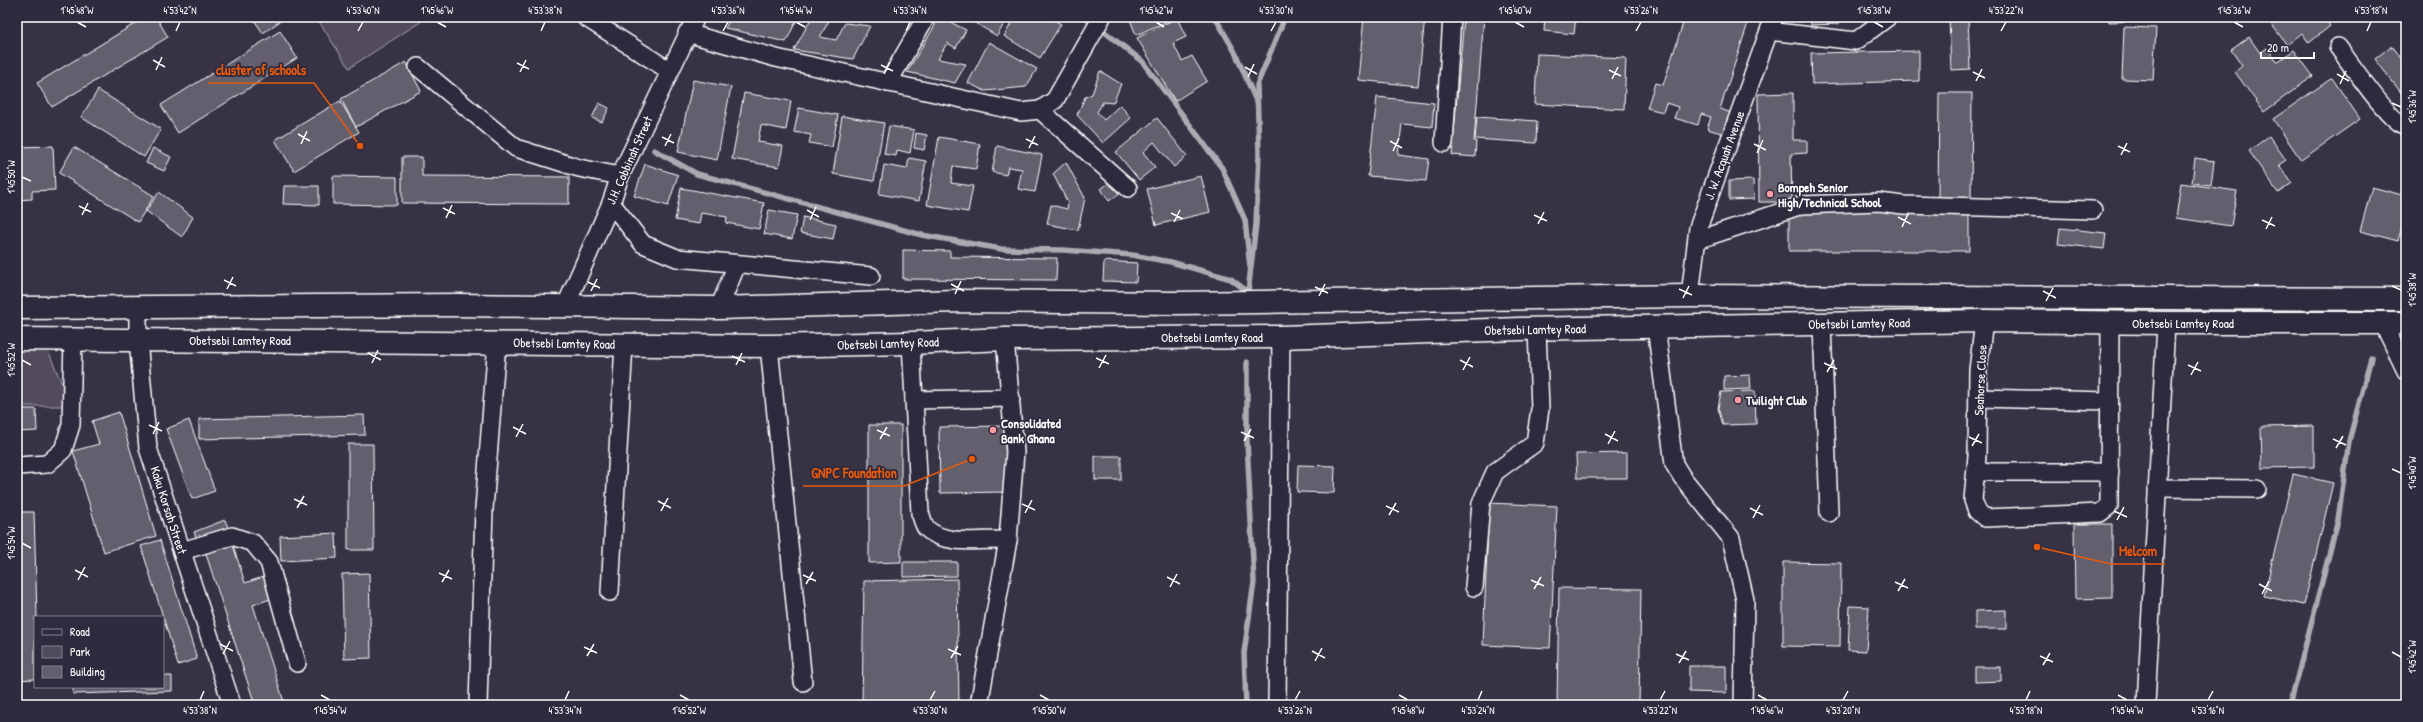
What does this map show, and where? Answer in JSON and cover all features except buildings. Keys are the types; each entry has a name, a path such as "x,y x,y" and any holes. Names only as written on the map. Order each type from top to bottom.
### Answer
{"main road":[{"name":"Obetsebi Lamtey Road","path":"17,308 566,305 718,308 957,301 1178,303 1690,296 2406,299"},
{"name":"Obetsebi Lamtey Road","path":"17,339 73,338 138,340 497,342 769,346 911,343 1005,338 1281,337 1537,329 1984,321 2166,324 2406,323"}],"street":[{"path":"585,17 670,71"},
{"name":"J.H. Cobbinah Street","path":"566,305 611,203 620,176 687,33 696,17"},
{"path":"888,83 926,17"},
{"path":"687,33 776,58 1021,112 1040,110 1055,100 1102,17"},
{"path":"1444,144 1452,17"},
{"path":"1771,24 1856,41 1888,17"},
{"name":"J. W. Acquah Avenue","path":"1690,296 1697,240 1703,215 1771,24"},
{"path":"2338,47 2387,111 2402,126 2406,126"},
{"path":"418,68 516,148 579,168 620,176"},
{"path":"1040,110 1128,188"},
{"path":"1697,240 1802,205 1879,202 1903,205 2093,210"},
{"path":"611,203 643,244 677,258 871,276"},
{"path":"718,308 737,264"},
{"name":"Kaku Korsah Street","path":"138,308 138,340 148,448 232,705"},
{"name":"Seahorse Close","path":"1984,321 1978,398 1977,472 1973,500 1977,511 1985,518 2100,513 2109,506 2110,472"},
{"path":"1977,472 2110,472 2110,323"},
{"path":"2383,323 2406,371"},
{"path":"1822,324 1829,513"},
{"path":"2146,705 2166,324"},
{"path":"1656,327 1674,464 1682,477 1731,538 1744,600 1743,705"},
{"path":"1474,587 1481,503 1495,472 1535,443 1540,409 1537,329"},
{"path":"1278,705 1281,337"},
{"path":"17,466 47,464 63,450 71,425 73,338"},
{"path":"979,705 1008,540 1015,452 1005,338"},
{"path":"478,705 484,509 497,342"},
{"path":"911,343 920,513 925,527 938,536 951,539 1008,540"},
{"path":"610,592 624,344"},
{"path":"769,346 803,682"},
{"path":"914,400 1011,398"},
{"path":"1978,398 2109,401"},
{"path":"2158,488 2257,489"},
{"path":"182,552 232,536 253,543 269,562 297,663"}],"green space":[{"path":"316,17 428,17 349,68"},
{"path":"17,346 46,346 67,396 66,406 17,406"}],"waterway":[{"path":"1085,17 1090,21"},
{"path":"1215,17 1235,52 1256,101"},
{"path":"1248,292 1256,224 1259,154 1257,85 1285,17"},
{"path":"1106,33 1142,61 1222,168 1245,220 1250,267"},
{"path":"654,150 697,174 922,235 1001,249 1063,250 1132,255 1171,262 1231,279 1248,292"},
{"path":"2290,705 2338,520 2349,441 2371,358"},
{"path":"1246,705 1244,653 1254,582 1247,441 1247,362"}],"place":[{"name":"cluster of schools","path":"360,146"},
{"name":"Bompeh Senior High/Technical School","path":"1770,194"},
{"name":"Twilight Club","path":"1738,400"},
{"name":"Consolidated Bank Ghana","path":"993,430"},
{"name":"GNPC Foundation","path":"972,459"},
{"name":"Melcom","path":"2037,547"}]}
